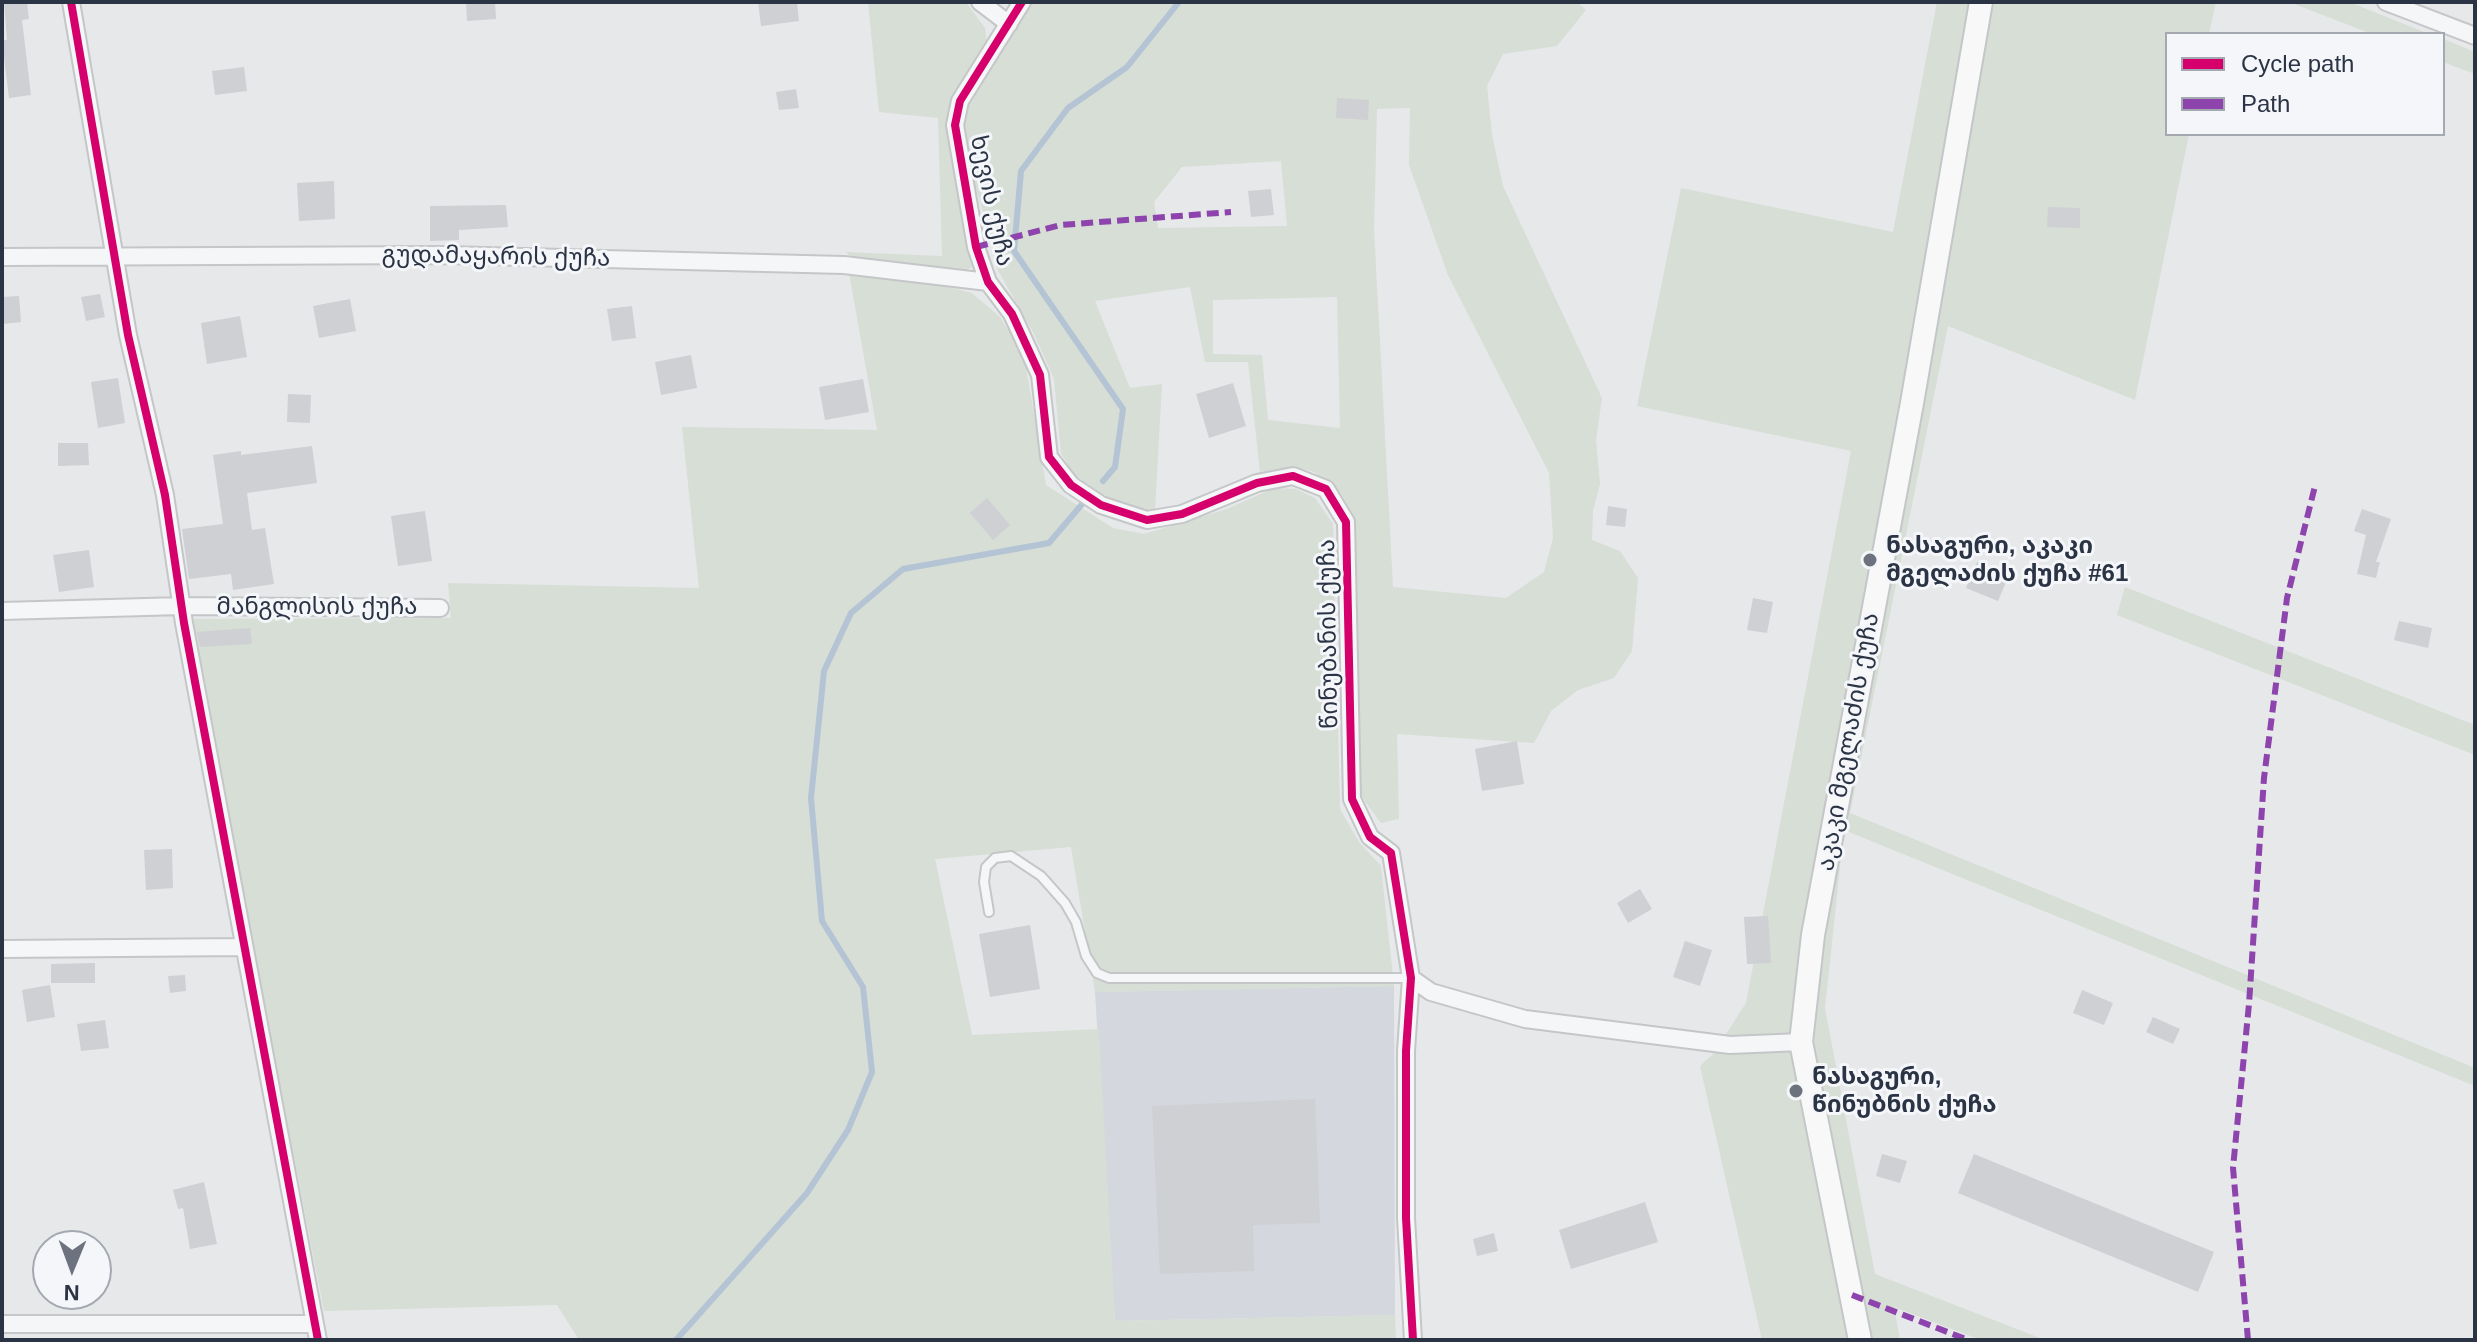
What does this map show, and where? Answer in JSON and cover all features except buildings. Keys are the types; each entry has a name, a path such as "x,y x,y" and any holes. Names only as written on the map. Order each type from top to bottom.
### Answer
{"street":[{"path":"2,1324 316,1332 243,947 165,495 128,335 71,2"},
{"path":"980,2 1009,24"},
{"name":"ხევის ქუჩა","path":"988,282 976,247 955,125 960,101 1022,2"},
{"name":"აკაკი მგელაძის ქუჩა","path":"1860,1340 1801,1042 1813,935 1912,403 1981,2"},
{"path":"2386,2 2475,36"},
{"name":"გუდამაყარის ქუჩა","path":"2,257 444,255 844,265 988,282"},
{"name":"წინუბანის ქუჩა","path":"988,282 1012,314 1040,375 1049,457 1071,485 1101,505 1147,520 1182,514 1257,483 1293,476 1326,489 1346,522 1352,799 1370,837 1391,853 1411,978 1406,1051 1406,1218 1413,1340"},
{"name":"მანგლისის ქუჩა","path":"2,611 182,606 440,608"},
{"path":"2,949 243,947"},
{"path":"1411,978 1431,992 1525,1019 1730,1045 1801,1042"}],"lane":[{"path":"989,912 984,882 986,867 995,858 1011,856 1041,876 1065,903 1076,922 1086,956 1097,973 1109,978 1411,978"}],"shaded area":[{"path":"868,2 966,2 985,28 988,52 951,101 949,129 975,257 973,266 960,275 851,257 846,252 942,256 938,118 879,112"},
{"path":"1028,2 1577,2 1586,10 1557,46 1503,54 1487,86 1492,135 1503,186 1602,398 1596,440 1600,484 1593,511 1592,540 1620,551 1638,578 1632,651 1614,678 1578,690 1551,711 1534,743 1397,734 1399,819 1381,823 1359,793 1354,516 1340,492 1314,472 1292,467 1260,472 1248,362 1205,362 1190,287 1095,301 1130,388 1162,384 1155,511 1140,511 1116,503 1074,475 1061,453 1054,379 1034,334 996,267 987,224 964,151 962,125 972,96 1024,15","holes":["1410,108 1409,165 1448,275 1549,473 1553,538 1544,572 1506,598 1393,587 1374,229 1377,109","1281,161 1287,226 1158,228 1154,202 1182,167","1337,297 1340,428 1268,420 1262,355 1213,354 1213,300"]},
{"path":"1937,2 2216,2 2209,32 2165,32 2165,136 2189,136 2135,400 1948,326 1850,813 2475,1068 2475,1086 1844,830 1825,1008 1875,1274 2045,1340 1981,1340 1894,1307 1900,1340 1762,1340 1700,1066 1714,1053 1746,1003 1851,451 1637,406 1681,188 1893,232"},
{"path":"2289,2 2349,2 2424,32 2367,32"},
{"path":"2445,40 2475,52 2475,74 2445,63"},
{"path":"849,273 941,285 972,293 1000,317 1024,355 1046,485 1113,528 1144,534 1227,509 1274,488 1296,489 1315,498 1333,524 1340,809 1359,842 1381,866 1394,986 1095,992 1071,847 935,859 972,1035 1099,1029 1115,1321 1395,1315 1396,1340 579,1340 557,1305 324,1311 189,619 451,618 448,583 699,588 682,427 877,430"},
{"path":"2125,587 2475,725 2475,755 2117,615"},
{"path":"1394,986 1395,1315 1115,1321 1095,992"}],"waterway":[{"path":"1103,481 1115,467 1123,409 1014,251 1021,171 1068,108 1127,67 1179,2"},
{"path":"676,1340 807,1193 848,1130 872,1072 863,987 822,921 811,798 824,671 851,613 903,569 1049,543 1083,503"}],"marked path":[{"path":"976,247 1061,225 1231,212"},
{"path":"2248,1340 2233,1168 2249,1004 2264,778 2287,598 2315,486"},
{"path":"1852,1295 1968,1340"}],"cycle path":[{"path":"71,2 128,335 165,495 184,623 318,1340"},
{"path":"1022,2 960,101 955,125 976,247 988,282 1012,314 1040,375 1049,457 1071,485 1101,505 1147,520 1182,514 1257,483 1293,476 1326,489 1346,522 1352,799 1370,837 1391,853 1411,978 1406,1051 1406,1218 1413,1340"}],"place":[{"name":"ნასაგური, აკაკი მგელაძის ქუჩა #61","path":"1870,560"},
{"name":"ნასაგური, წინუბნის ქუჩა","path":"1796,1091"}]}
